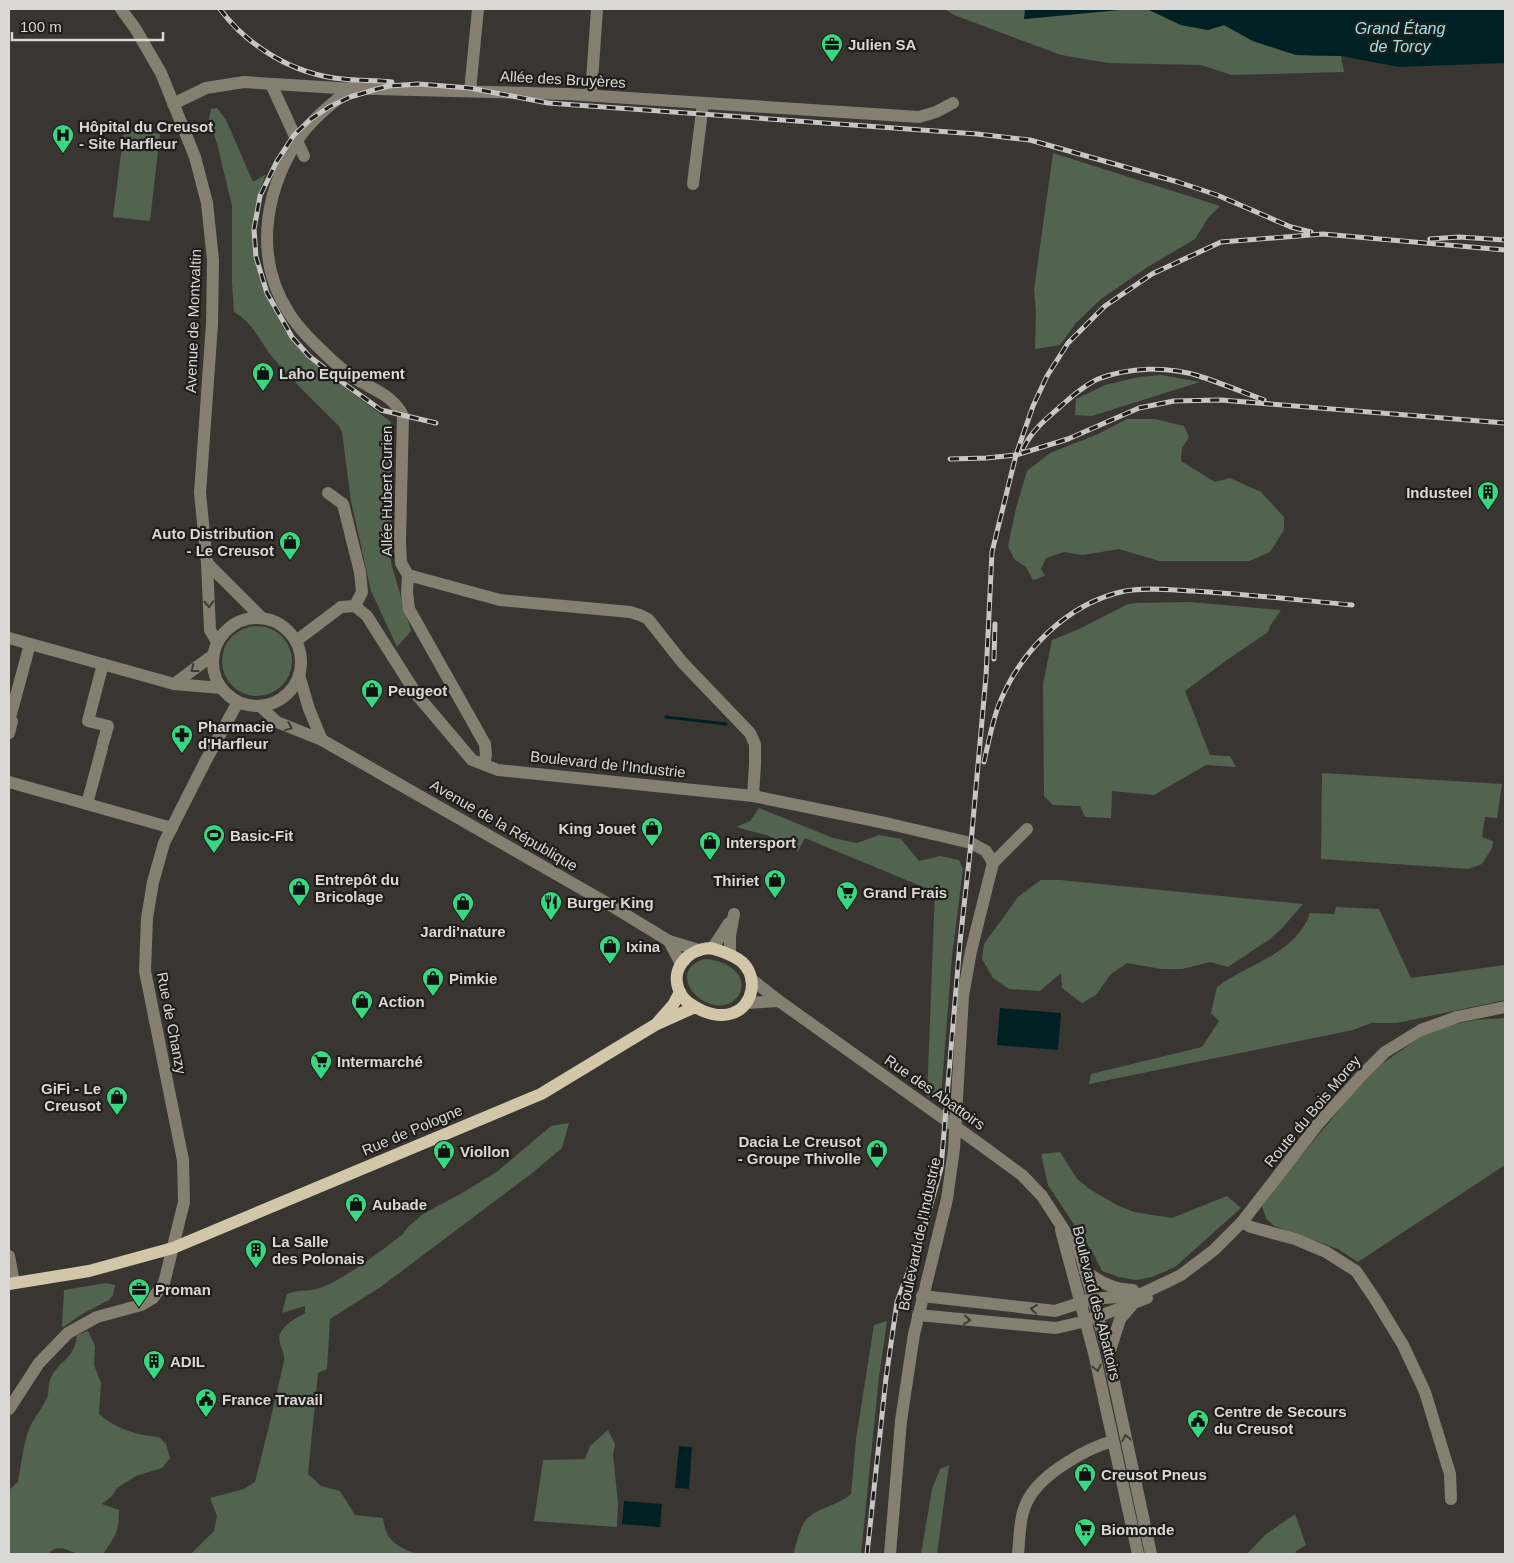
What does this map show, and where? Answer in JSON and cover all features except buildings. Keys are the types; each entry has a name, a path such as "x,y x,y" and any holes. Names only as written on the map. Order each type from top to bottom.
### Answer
{"main road":[{"path":"712,949 741,961 747,967 752,979 751,993 746,1003 735,1013 718,1016 688,1003 680,992 677,980 681,964 687,956 699,950 712,949"},
{"name":"Rue de Pologne","path":"655,1025 680,992"},
{"name":"Rue de Pologne","path":"173,1248 540,1094 655,1025 695,1007"},
{"path":"11,1284 89,1272 173,1248"}],"street":[{"name":"Avenue de Montvaltin","path":"120,9 135,28 161,74 202,178 210,227 213,260 212,324 200,493 207,563 210,630 217,642"},
{"path":"470,91 478,9"},
{"path":"591,95 597,9"},
{"name":"Allée des Bruyères","path":"173,104 206,88 244,82 351,88 591,95 919,117 936,112 953,103"},
{"path":"271,84 304,156"},
{"name":"Allée Hubert Curien","path":"351,88 316,118 297,141 275,186 268,214 268,264 288,312 301,328 342,368 393,401 403,416 401,563 408,575 500,600 630,612 648,620 682,662 750,733 755,744 752,796"},
{"path":"693,184 703,103"},
{"path":"296,641 341,608 355,606 362,592 360,572 343,504 328,493"},
{"path":"207,563 261,617"},
{"path":"408,575 407,593 409,609 485,744 486,755 484,764"},
{"name":"Boulevard de l'Industrie","path":"355,606 367,616 418,694 472,760 498,770 752,796 972,843 986,851 993,863 970,951 963,996 954,1149 946,1200 914,1334 901,1420 890,1554"},
{"path":"261,617 275,621 287,629 296,641 301,663 299,675 293,687 273,703 249,706 238,702 221,688 215,678 212,666 217,642 224,631 235,623 248,618 261,617"},
{"path":"9,638 174,684 221,688"},
{"path":"11,723 30,644"},
{"path":"174,684 213,654"},
{"path":"87,804 108,726 88,721 103,664"},
{"path":"299,675 309,709 322,740"},
{"name":"Rue de Chanzy","path":"9,1409 39,1363 68,1333 98,1317 141,1304 153,1298 164,1283 184,1202 183,1160 145,971 147,918 164,844 205,762 238,702"},
{"name":"Avenue de la République","path":"260,706 277,722 322,740 669,941 699,950"},
{"path":"9,782 172,828"},
{"path":"993,863 1027,829"},
{"path":"712,949 734,914 730,936 730,955"},
{"path":"669,941 681,964"},
{"name":"Rue des Abattoirs","path":"752,979 779,1001 1022,1175 1042,1196 1059,1223"},
{"path":"746,1003 779,1001"},
{"name":"Route du Bois Morey","path":"922,1296 1055,1311 1086,1300 1139,1295 1181,1275 1214,1250 1242,1222 1318,1124 1385,1052 1421,1030 1457,1017 1505,1007"},
{"path":"1242,1222 1251,1227 1295,1239 1326,1252 1356,1272 1403,1345 1425,1392 1450,1474 1451,1499"},
{"name":"Boulevard des Abattoirs","path":"1059,1223 1081,1256 1085,1271 1086,1300"},
{"name":"Boulevard des Abattoirs","path":"1059,1223 1092,1319 1109,1357 1151,1554"},
{"path":"9,1256 11,1284"},
{"name":"Route du Bois Morey","path":"1085,1271 1108,1286 1119,1289 1153,1288"},
{"name":"Route du Bois Morey","path":"918,1315 1056,1328 1092,1319 1132,1304 1161,1291 1170,1280"},
{"path":"1109,1357 1120,1319 1132,1304"},
{"name":"Boulevard des Abattoirs","path":"1092,1319 1114,1441 1138,1554"},
{"path":"1018,1554 1022,1517 1028,1498 1040,1484 1064,1464 1097,1446 1114,1441"}],"green space":[{"path":"945,9 1025,9 1025,19 1147,9 1181,25 1208,30 1224,25 1253,41 1296,55 1341,56 1344,72 1232,75 1201,65 1108,63 1061,55 954,15"},
{"path":"217,108 226,120 253,182 266,174 259,193 252,230 262,286 285,331 332,378 391,422 391,563 411,631 397,647 371,591 351,501 342,432 339,426 274,359 247,322 234,312 232,206 218,147 209,119 211,109"},
{"path":"124,130 160,134 150,221 113,217"},
{"path":"1053,153 1220,206 1208,218 1195,239 1146,268 1101,299 1076,323 1060,345 1035,349 1036,311 1034,290"},
{"path":"1161,375 1200,382 1092,416 1075,415 1076,399 1105,385 1139,377"},
{"path":"1127,419 1155,419 1184,426 1189,437 1182,448 1181,461 1215,482 1230,478 1261,492 1284,517 1284,530 1270,552 1249,561 1159,561 1119,549 1083,555 1064,552 1046,558 1041,569 1045,576 1033,580 1026,567 1014,559 1008,546 1016,508 1027,471 1050,453 1098,434"},
{"path":"1190,602 1281,610 1268,632 1185,691 1210,755 1230,756 1236,767 1206,765 1154,795 1112,791 1111,818 1085,817 1080,806 1053,805 1044,796 1043,684 1052,640 1079,629 1128,604"},
{"path":"257,626 270,629 282,636 289,648 292,661 289,674 282,686 270,693 257,696 244,693 232,686 225,674 222,661 225,648 232,636 244,629"},
{"path":"1322,773 1502,784 1497,818 1485,817 1482,837 1493,841 1492,848 1482,864 1469,869 1321,859"},
{"path":"759,808 833,838 857,843 879,835 901,839 919,861 940,856 959,860 963,869 952,956 941,1098 927,1097 935,892 805,838 798,851 769,836 736,827 750,821"},
{"path":"1041,880 1060,880 1303,904 1270,939 1228,967 1210,962 1182,969 1161,969 1127,963 1111,974 1096,995 1082,1003 1062,988 1061,973 1040,991 1009,989 993,978 982,959 984,944 1018,897"},
{"path":"1336,907 1379,909 1411,978 1505,965 1505,1000 1397,1023 1371,1023 1353,1030 1089,1084 1091,1074 1202,1047 1219,1021 1211,1013 1217,987 1283,948 1304,927 1310,913 1334,914"},
{"path":"704,959 717,961 730,967 740,977 742,983 740,992 738,997 732,1002 722,1005 711,1004 693,992 688,983 687,974 692,966"},
{"path":"1505,1018 1505,1165 1358,1262 1338,1249 1274,1226 1266,1218 1262,1206 1265,1199 1350,1097 1380,1065 1432,1029 1475,1020"},
{"path":"569,1123 562,1148 531,1174 382,1286 330,1319 327,1369 318,1373 308,1474 321,1486 340,1491 355,1515 383,1518 384,1526 393,1542 416,1554 191,1554 214,1531 217,1516 210,1498 244,1489 255,1482 284,1361 279,1335 286,1326 305,1313 305,1306 282,1313 287,1294 317,1289 338,1280 402,1235 423,1214 498,1171 551,1126"},
{"path":"1060,1152 1077,1179 1091,1190 1117,1205 1134,1212 1172,1218 1227,1196 1241,1208 1175,1267 1152,1277 1136,1280 1119,1277 1102,1271 1094,1255 1048,1185 1041,1154"},
{"path":"106,1283 115,1285 113,1295 109,1300 82,1314 62,1328 64,1290"},
{"path":"887,1321 879,1377 861,1554 793,1554 800,1531 806,1520 816,1512 851,1494 856,1439 874,1325"},
{"path":"88,1331 95,1346 94,1365 101,1383 99,1414 127,1430 159,1437 166,1444 170,1458 162,1468 136,1476 117,1488 112,1496 102,1504 119,1510 115,1534 103,1554 81,1555 59,1548 48,1554 9,1554 9,1490 18,1482 29,1429 48,1395 49,1382 53,1373 70,1355 76,1343 77,1335"},
{"path":"608,1430 615,1444 613,1455 618,1503 617,1527 534,1521 543,1460 585,1459 590,1446"},
{"path":"949,1465 937,1554 921,1554 932,1489 940,1469"},
{"path":"1295,1514 1306,1545 1296,1551 1295,1554 1247,1554 1265,1535"}],"water":[{"path":"1025,9 1130,9 1024,19"},
{"name":"Grand Étang de Torcy","path":"1147,9 1505,9 1505,63 1399,67 1341,56 1296,55 1253,41 1224,25 1208,30 1181,25"},
{"path":"1000,1008 1061,1013 1058,1050 997,1045"},
{"path":"679,1446 692,1447 689,1489 675,1488"},
{"path":"624,1501 662,1504 660,1527 622,1524"}],"waterway":[{"path":"666,717 726,724"}],"railway":[{"path":"220,9 244,35 274,57 290,65 307,72 325,76 349,80 392,82"},
{"path":"436,423 381,410 309,356 292,337 267,293 256,257 254,229 260,196 277,161 294,135 311,119 329,107 350,97 389,86 418,84 470,88 548,103 977,134 1030,140 1178,182 1217,195 1291,227 1311,232"},
{"path":"867,1554 886,1378 897,1302 922,1236 941,1168 960,942 986,676 992,552 1016,455 1033,406 1047,376 1068,343 1105,306 1152,274 1221,242 1323,234 1505,250"},
{"path":"1430,239 1459,237 1505,240"},
{"path":"1023,449 1030,436 1040,425 1078,391 1098,379 1122,372 1162,369 1187,373 1264,400"},
{"path":"950,459 1016,455 1068,439 1139,408 1174,401 1221,400 1505,423"},
{"path":"984,762 998,707 1007,687 1032,649 1065,618 1084,606 1104,597 1125,591 1159,589 1352,605"},
{"path":"994,659 995,624"}],"place":[{"name":"Julien SA","path":"832,63"},
{"name":"Hôpital du Creusot - Site Harfleur","path":"63,154"},
{"name":"Laho Equipement","path":"263,392"},
{"name":"Industeel","path":"1488,511"},
{"name":"Auto Distribution - Le Creusot","path":"290,561"},
{"name":"Peugeot","path":"372,709"},
{"name":"Pharmacie d'Harfleur","path":"182,754"},
{"name":"King Jouet","path":"652,847"},
{"name":"Basic-Fit","path":"214,854"},
{"name":"Intersport","path":"710,861"},
{"name":"Thiriet","path":"775,899"},
{"name":"Entrepôt du Bricolage","path":"299,907"},
{"name":"Grand Frais","path":"847,911"},
{"name":"Burger King","path":"551,921"},
{"name":"Jardi'nature","path":"463,922"},
{"name":"Ixina","path":"610,965"},
{"name":"Pimkie","path":"433,997"},
{"name":"Action","path":"362,1020"},
{"name":"Intermarché","path":"321,1080"},
{"name":"GiFi - Le Creusot","path":"117,1116"},
{"name":"Dacia Le Creusot - Groupe Thivolle","path":"877,1169"},
{"name":"Viollon","path":"444,1170"},
{"name":"Aubade","path":"356,1223"},
{"name":"La Salle des Polonais","path":"256,1269"},
{"name":"Proman","path":"139,1308"},
{"name":"ADIL","path":"154,1380"},
{"name":"France Travail","path":"206,1418"},
{"name":"Centre de Secours du Creusot","path":"1198,1439"},
{"name":"Creusot Pneus","path":"1085,1493"},
{"name":"Biomonde","path":"1085,1548"}]}
